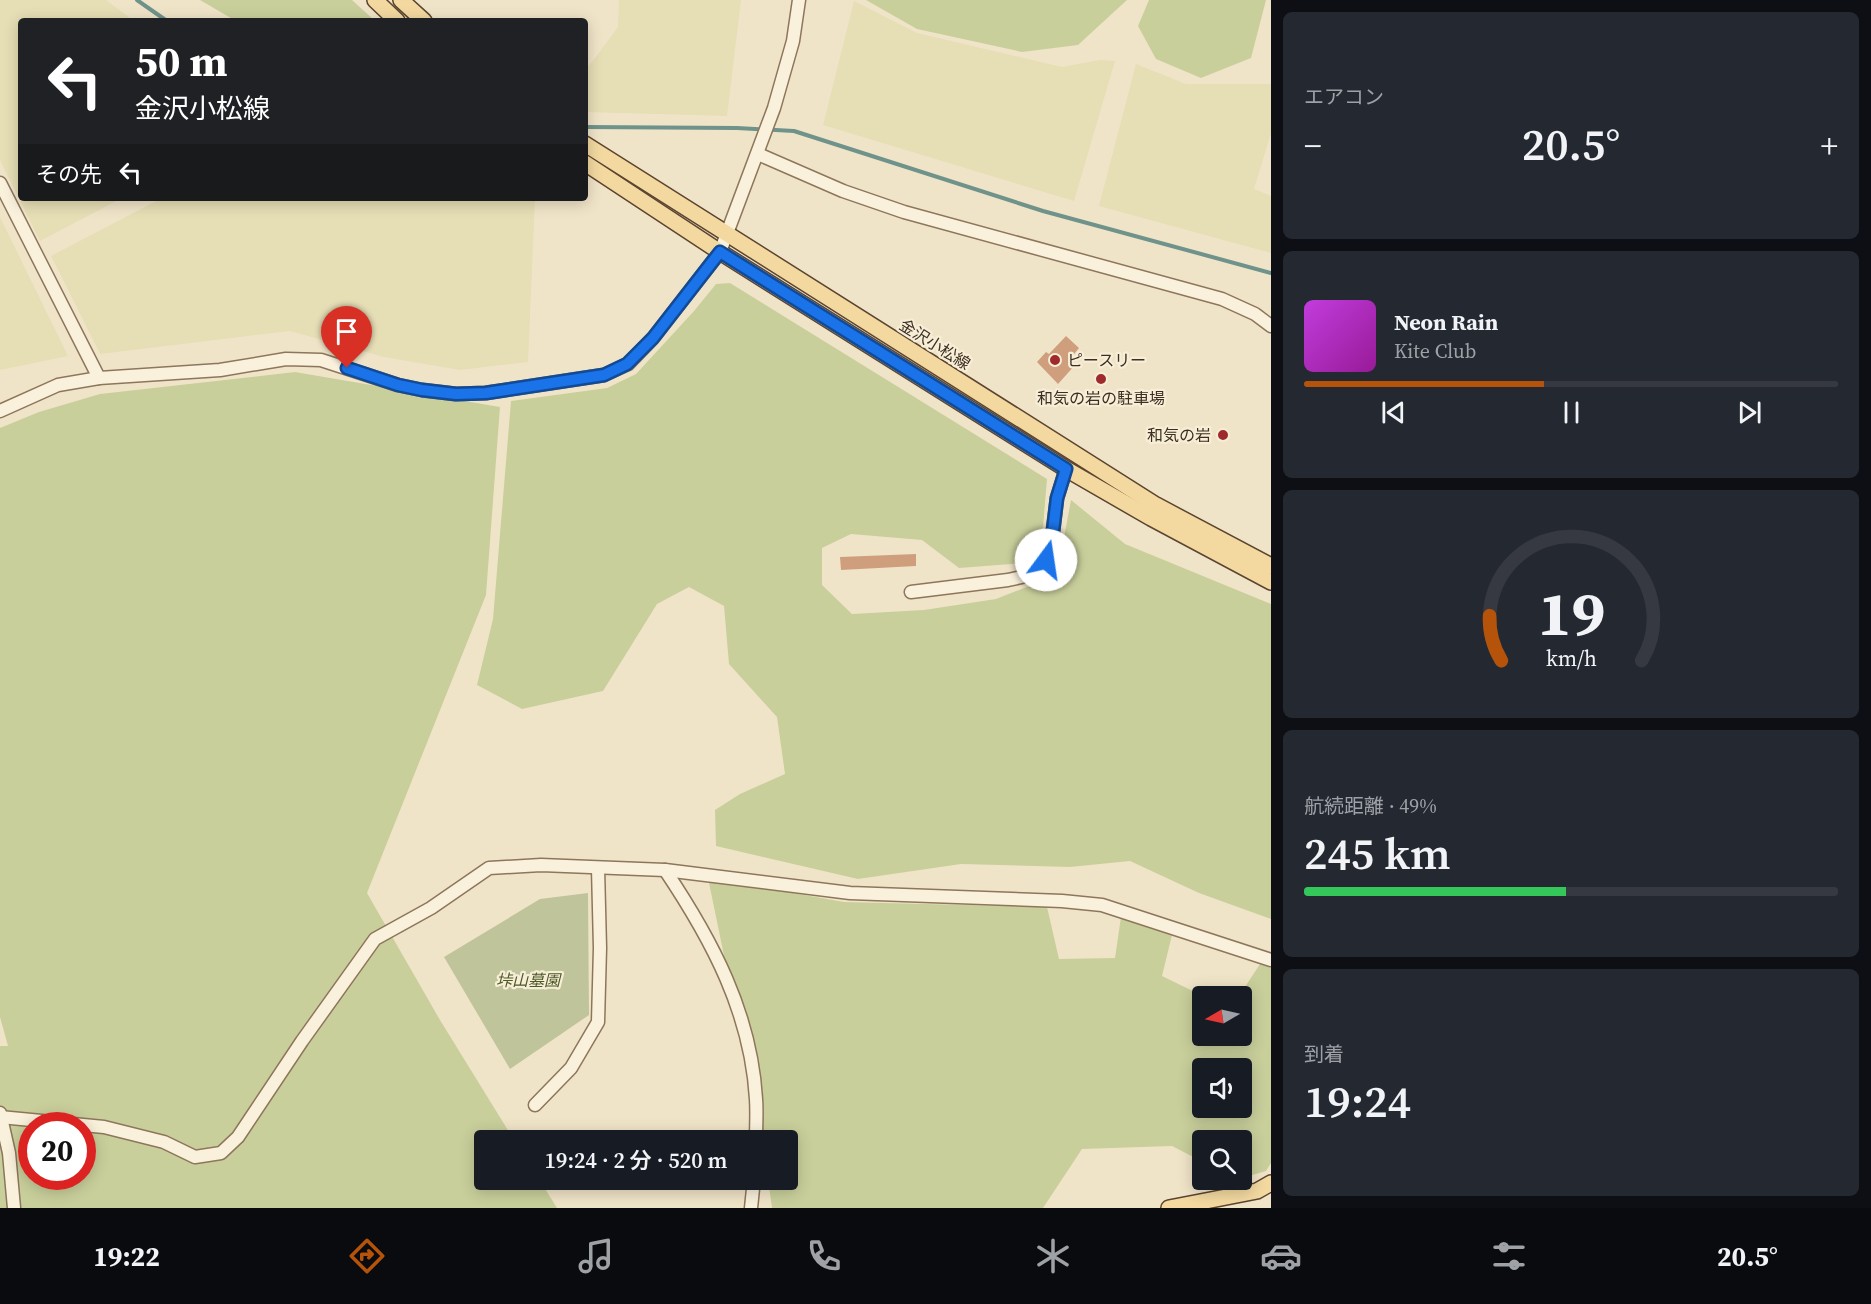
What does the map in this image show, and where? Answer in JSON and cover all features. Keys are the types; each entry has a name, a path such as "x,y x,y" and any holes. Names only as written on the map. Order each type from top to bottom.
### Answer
{"main road":[{"path":"375,0 394,18"},
{"path":"401,0 421,18"},
{"name":"金沢小松線","path":"588,146 1156,505 1271,566"},
{"path":"588,166 720,252 1066,469 1151,518 1271,582"},
{"path":"1169,1208 1257,1191 1271,1183"}],"street":[{"path":"0,411 58,385 99,378 220,370 286,359 309,359 330,363 398,385 470,395 604,375 627,364 653,338 720,252 774,108 793,41 799,0"},
{"path":"758,152 843,191 904,212 1222,300 1255,314 1271,326"},
{"path":"0,183 99,378"},
{"path":"911,592 1008,580 1035,574 1046,560 1052,539 1057,498 1066,469"},
{"path":"14,1208 9,1153 0,1116 105,1127 164,1142 195,1157 221,1153 238,1137 302,1041 375,939 431,908 489,868 541,865 665,870 850,893 1062,901 1102,905 1271,960"},
{"path":"535,1105 571,1068 597,1022 600,948 598,868"},
{"path":"665,870 693,912 721,963 745,1030 756,1099 756,1130"},
{"path":"751,1208 752,1190"}],"shaded area":[{"path":"0,0 106,0 130,18 18,18 18,196 0,160"},
{"path":"619,0 741,0 727,116 588,112 588,66 618,27"},
{"path":"854,1 917,33 1062,67 1100,60 1115,61 1074,201 823,125"},
{"path":"1136,64 1186,84 1271,84 1271,133 1254,189 1271,196 1271,253 1099,206"},
{"path":"20,201 116,201 40,241"},
{"path":"156,201 535,201 528,362 460,370 384,357 290,331 100,354 51,256"},
{"path":"0,217 68,356 0,370"}],"green space":[{"path":"200,0 352,0 372,18 231,18"},
{"path":"866,0 1127,0 1078,45 1022,52 917,29"},
{"path":"1149,0 1266,0 1251,58 1201,78 1156,59 1138,26"},
{"path":"730,283 1047,479 1043,527 1023,563 959,568 922,540 851,534 822,548 822,585 852,614 924,610 996,599 1057,575 1071,500 1125,544 1271,604 1271,919 1199,893 1130,861 1070,867 961,864 858,879 716,846 715,810 740,794 785,774 777,717 729,664 724,606 689,587 657,604 603,691 522,709 477,685 493,619 511,401 607,388 636,374 716,284"},
{"path":"295,372 500,407 486,595 367,893 440,1020 508,1130 474,1130 474,1190 546,1190 557,1208 0,1208 0,1046 8,1046 0,1017 0,428 39,412 100,394"},
{"path":"708,878 844,902 1047,907 1059,959 1115,958 1121,917 1172,935 1162,976 1192,991 1192,1046 1252,1046 1252,986 1246,986 1260,964 1271,968 1271,1163 1266,1171 1252,1175 1252,1130 1192,1130 1192,1156 1172,1146 1082,1149 1043,1208 772,1208 770,1190 798,1190 798,1130 760,1130"},
{"name":"垰山墓園","path":"588,893 589,1015 510,1069 444,957 540,899"}],"building":[{"name":"ピースリー","path":"1066,336 1079,348 1070,359 1076,364 1058,384 1037,362 1046,352 1049,354"},
{"path":"916,554 916,566 841,570 840,557"}],"waterway":[{"path":"137,0 163,18"},
{"path":"588,127 737,128 794,131 1043,211 1271,273"}],"place":[{"name":"ピースリー","path":"1055,360"},
{"name":"和気の岩の駐車場","path":"1101,379"},
{"name":"和気の岩","path":"1223,435"}],"route":[{"path":"347,368 398,385 470,395 604,375 627,364 653,338 720,252 1066,469 1057,498 1052,539 1046,560"}]}
